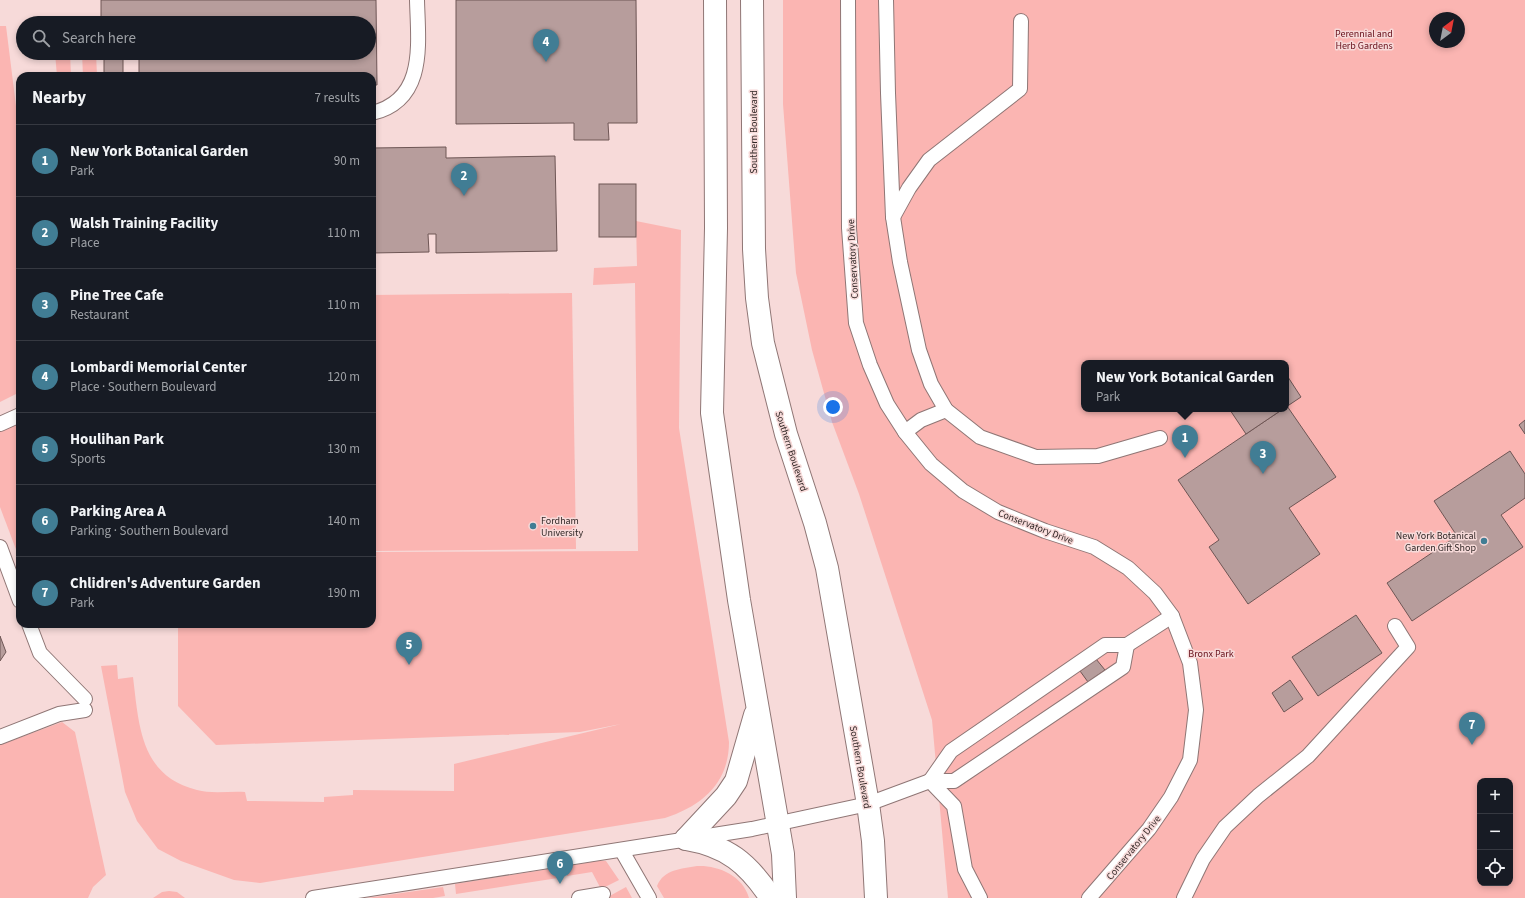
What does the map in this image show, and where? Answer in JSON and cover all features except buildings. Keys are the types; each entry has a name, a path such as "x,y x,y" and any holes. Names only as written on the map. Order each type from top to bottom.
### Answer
{"main road":[{"path":"715,0 716,228 712,413 736,578 783,854 785,898"},
{"name":"Southern Boulevard","path":"752,0 754,249 757,298 763,343 786,434 815,523 827,568 868,804 873,841 876,898"},
{"path":"686,839 726,796 736,781 757,708"},
{"path":"686,839 704,842 737,858 750,870 770,898"}],"lane":[{"path":"376,111 390,106 406,93 414,77 418,56 418,0"},
{"name":"Conservatory Drive","path":"848,0 849,228 856,324 870,365 887,404 905,432 931,464 963,491 998,512 1045,531 1094,547 1128,568 1155,593 1172,616 1190,663 1196,710 1190,760 1171,797 1149,829 1090,898"},
{"path":"886,0 893,218 900,262 919,350 931,384 946,410 980,437 1036,457 1098,456 1160,438"},
{"path":"893,218 909,188 929,160 1020,89 1021,21"},
{"path":"905,432 921,420 946,410"},
{"path":"0,424 16,416"},
{"path":"0,546 16,590"},
{"path":"930,781 951,751 1099,649 1105,645 1127,645 1172,616"},
{"path":"1184,898 1202,859 1225,827 1258,796 1308,756 1408,647 1395,626"},
{"path":"0,737 85,704 40,653 31,628"},
{"path":"313,898 622,851 778,824 868,804 930,781 954,781 1123,667 1127,645"},
{"path":"930,781 954,806 965,869 980,898"},
{"path":"622,851 649,898"},
{"path":"579,898 602,894"}],"green space":[{"name":"Bronx Park","path":"783,0 1525,0 1525,898 948,898 932,720 859,494 832,422 812,350 796,273 783,104"},
{"path":"0,26 6,26 16,106 16,394 0,402"},
{"path":"56,60 70,60 71,72 57,72"},
{"path":"82,60 96,60 97,72 83,72"},
{"path":"636,221 681,230 679,428 729,742 728,757 724,769 719,781 711,791 691,807 665,818 260,883 234,880 181,861 158,849 137,821 125,792 101,666 117,665 118,679 133,677 141,730 146,746 153,761 164,773 178,783 197,790 214,792 245,792 247,801 324,802 324,797 353,795 353,790 454,791 454,764 621,724 580,732 216,745 178,706 178,628 376,628 376,552 638,551 635,283 593,285 594,268 637,266"},
{"path":"572,293 576,549 376,551 376,295"},
{"path":"16,424 16,549 0,507 0,429"},
{"path":"62,722 75,732 106,875 93,887 88,898 0,898 0,745"},
{"path":"606,861 619,880 601,889 592,872 567,876 566,866"},
{"path":"697,866 713,867 728,873 741,883 749,898 664,898 657,886 664,876 679,869"},
{"path":"556,868 558,878 456,894 455,884"},
{"path":"443,887 445,896 433,898 367,898"},
{"path":"626,887 632,898 606,898"},
{"path":"162,892 177,892 185,898 153,898"}],"place":[{"name":"Lombardi Memorial Center","path":"546,62"},
{"name":"Walsh Training Facility","path":"464,196"},
{"name":"New York Botanical Garden","path":"1185,458"},
{"name":"Pine Tree Cafe","path":"1263,474"},
{"name":"Fordham University","path":"533,526"},
{"name":"New York Botanical Garden Gift Shop","path":"1484,541"},
{"name":"Houlihan Park","path":"409,665"},
{"name":"Chlidren's Adventure Garden","path":"1472,745"},
{"name":"Parking Area A","path":"560,884"}],"park label":[{"name":"Perennial and Herb Gardens","path":"1364,38"}]}
